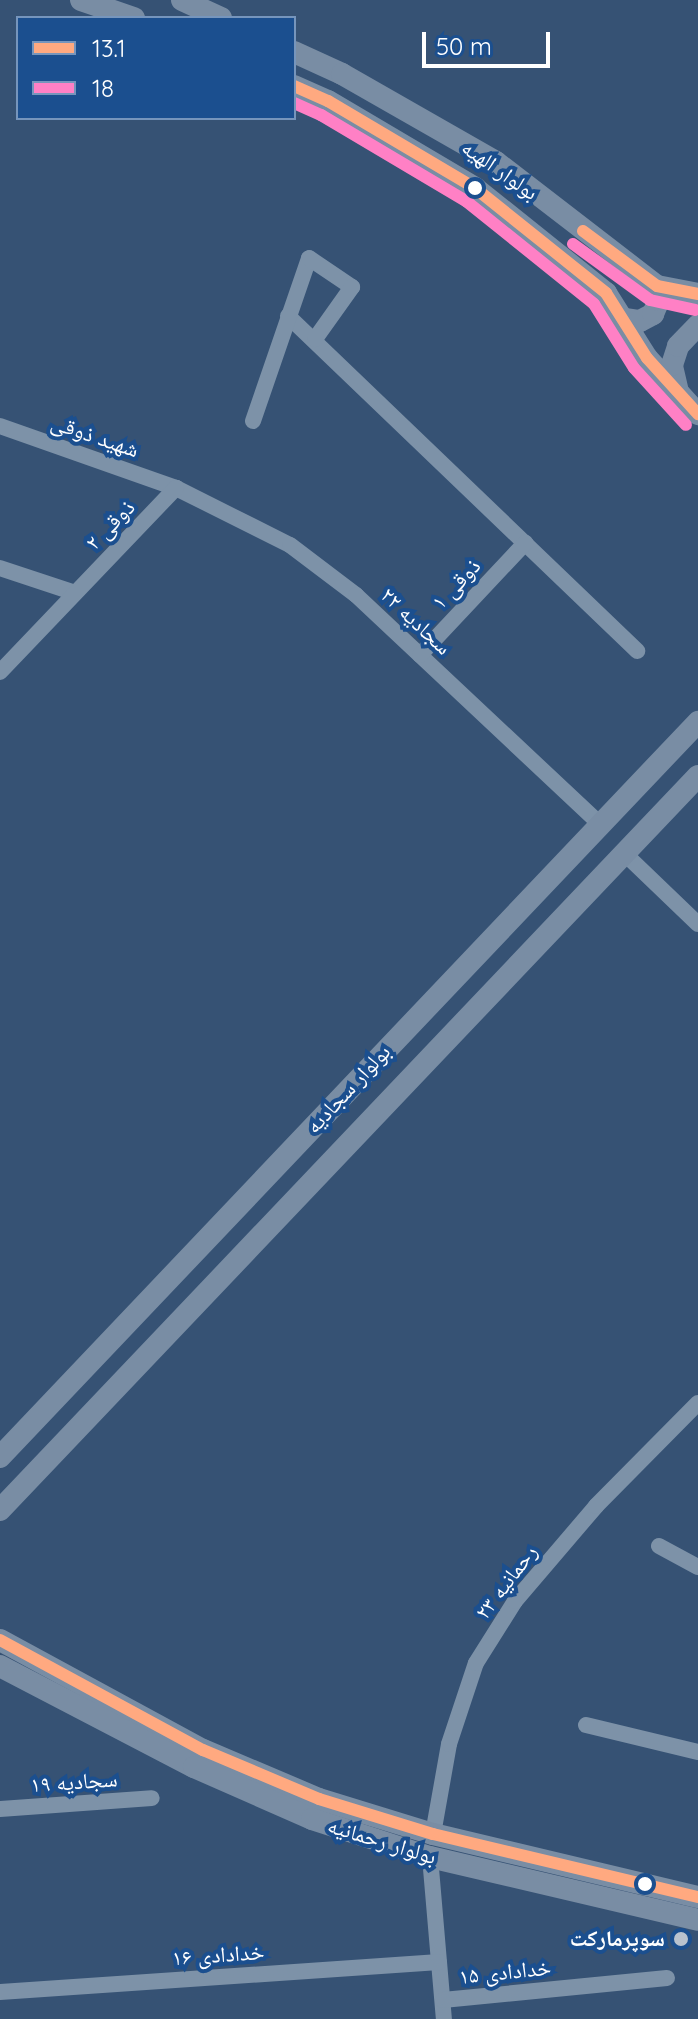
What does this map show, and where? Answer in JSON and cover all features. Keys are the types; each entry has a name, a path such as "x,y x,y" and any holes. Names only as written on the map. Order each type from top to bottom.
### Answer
{"main road":[{"path":"81,0 128,16"},
{"path":"182,0 217,16"},
{"name":"بولوار الهیه","path":"296,53 342,74 496,162 657,286 698,294"},
{"name":"بولوار الهیه","path":"296,87 328,101 475,188 606,293 647,358 698,414"},
{"path":"625,319 640,321 653,314 659,300 657,286"},
{"path":"678,393 672,365 678,346 698,325"},
{"name":"بولوار سجادیه","path":"0,1457 698,722"},
{"name":"بولوار سجادیه","path":"0,1510 698,776"},
{"name":"بولوار رحمانیه","path":"0,1640 203,1750 319,1799 433,1834 698,1897"},
{"name":"بولوار رحمانیه","path":"0,1666 207,1773 312,1819 430,1857 698,1920"}],"street":[{"path":"253,421 309,258 352,287 315,339"},
{"path":"288,316 637,651"},
{"name":"شهید ذوقی","path":"0,426 176,488"},
{"name":"ذوقی ۲","path":"0,672 176,488"},
{"name":"سجادیه ۲۲","path":"176,488 290,545 356,595 599,823"},
{"name":"ذوقی ۱","path":"420,655 525,543"},
{"path":"0,568 75,593"},
{"path":"625,854 698,924"},
{"name":"رحمانیه ۲۳","path":"433,1834 449,1744 476,1663 525,1589 596,1506 695,1412"},
{"path":"659,1546 698,1567"},
{"path":"586,1725 698,1752"},
{"name":"سجادیه ۱۹","path":"0,1809 152,1798"},
{"path":"430,1857 444,2019"},
{"name":"خدادادی ۱۶","path":"0,1992 439,1962"},
{"name":"خدادادی ۱۵","path":"443,2000 667,1978"}],"transit line":[{"name":"13.1","path":"296,87 328,101 475,188 606,293 647,358 698,414"},
{"name":"18","path":"296,104 321,115 466,201 594,304 634,368 686,425"},
{"name":"13.1","path":"583,231 657,286 698,294"},
{"name":"18","path":"573,244 650,300 695,310"},
{"name":"13.1","path":"0,1640 203,1750 319,1799 433,1834 698,1897"}],"place":[{"name":"سوپرمارکت","path":"681,1939"}]}
